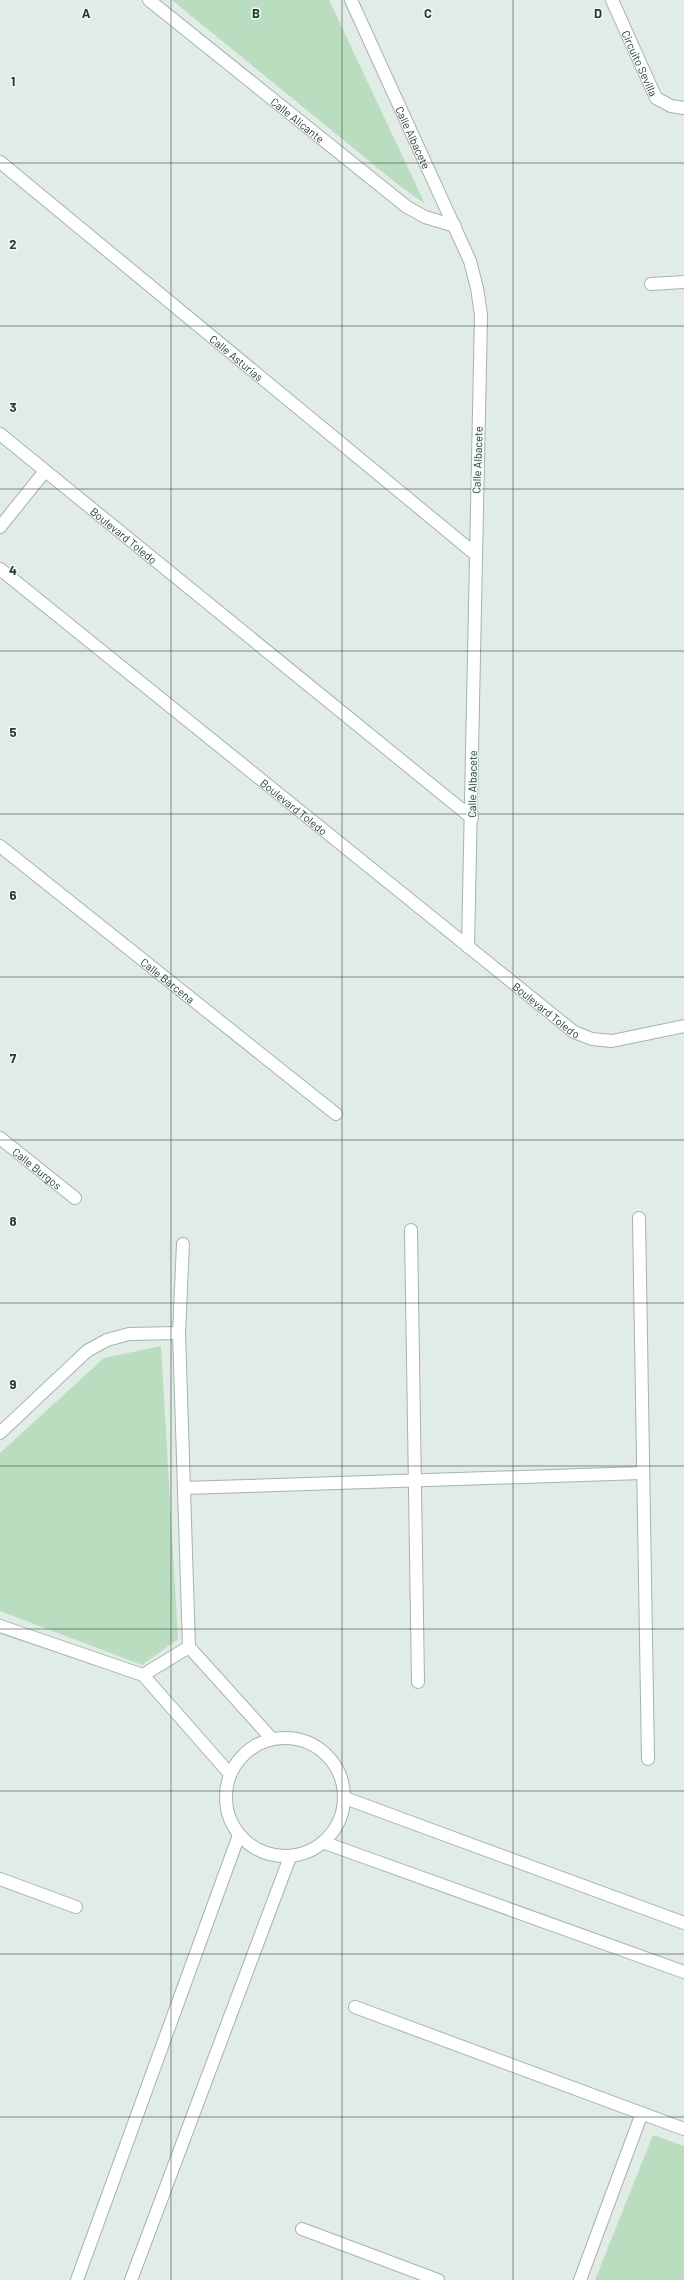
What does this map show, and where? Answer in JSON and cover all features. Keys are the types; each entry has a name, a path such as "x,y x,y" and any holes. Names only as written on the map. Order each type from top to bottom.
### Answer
{"street":[{"name":"Calle Alicante","path":"149,0 407,207 425,217 455,226"},
{"name":"Calle Albacete","path":"351,0 470,261 477,288 481,315 474,553 472,818 468,947"},
{"name":"Circuito Sevilla","path":"612,0 656,98 671,106 684,108"},
{"name":"Calle Asturias","path":"0,162 474,553"},
{"path":"651,284 684,282"},
{"name":"Boulevard Toledo","path":"0,434 472,818"},
{"path":"0,527 45,471"},
{"name":"Boulevard Toledo","path":"0,569 574,1032 592,1039 612,1041 684,1026"},
{"name":"Calle Bárcena","path":"0,846 336,1114"},
{"name":"Calle Burgos","path":"0,1138 75,1198"},
{"path":"639,1218 642,1473 648,1759"},
{"path":"411,1230 418,1682"},
{"path":"184,1244 179,1333 189,1647 272,1739"},
{"path":"0,1433 87,1351 107,1340 129,1334 179,1333"},
{"path":"184,1488 642,1473"},
{"path":"0,1626 143,1675 230,1774"},
{"path":"143,1675 189,1647"},
{"path":"290,1738 307,1742 322,1750 335,1764 343,1780 345,1798 340,1823 325,1843 314,1850 290,1857 276,1856 262,1852 249,1845 239,1834 231,1821 226,1805 226,1789 230,1774 240,1758 254,1746 272,1739 290,1738"},
{"path":"345,1798 684,1923"},
{"path":"77,2280 239,1834"},
{"path":"325,1843 684,1972"},
{"path":"132,2280 290,1857"},
{"path":"0,1879 76,1907"},
{"path":"356,2007 684,2129"},
{"path":"580,2280 642,2114"},
{"path":"302,2228 438,2280"}],"green space":[{"path":"172,0 329,0 425,204 396,183"},
{"path":"161,1346 178,1639 142,1665 0,1611 0,1453 104,1358"},
{"path":"653,2135 684,2146 684,2280 595,2280"}]}
